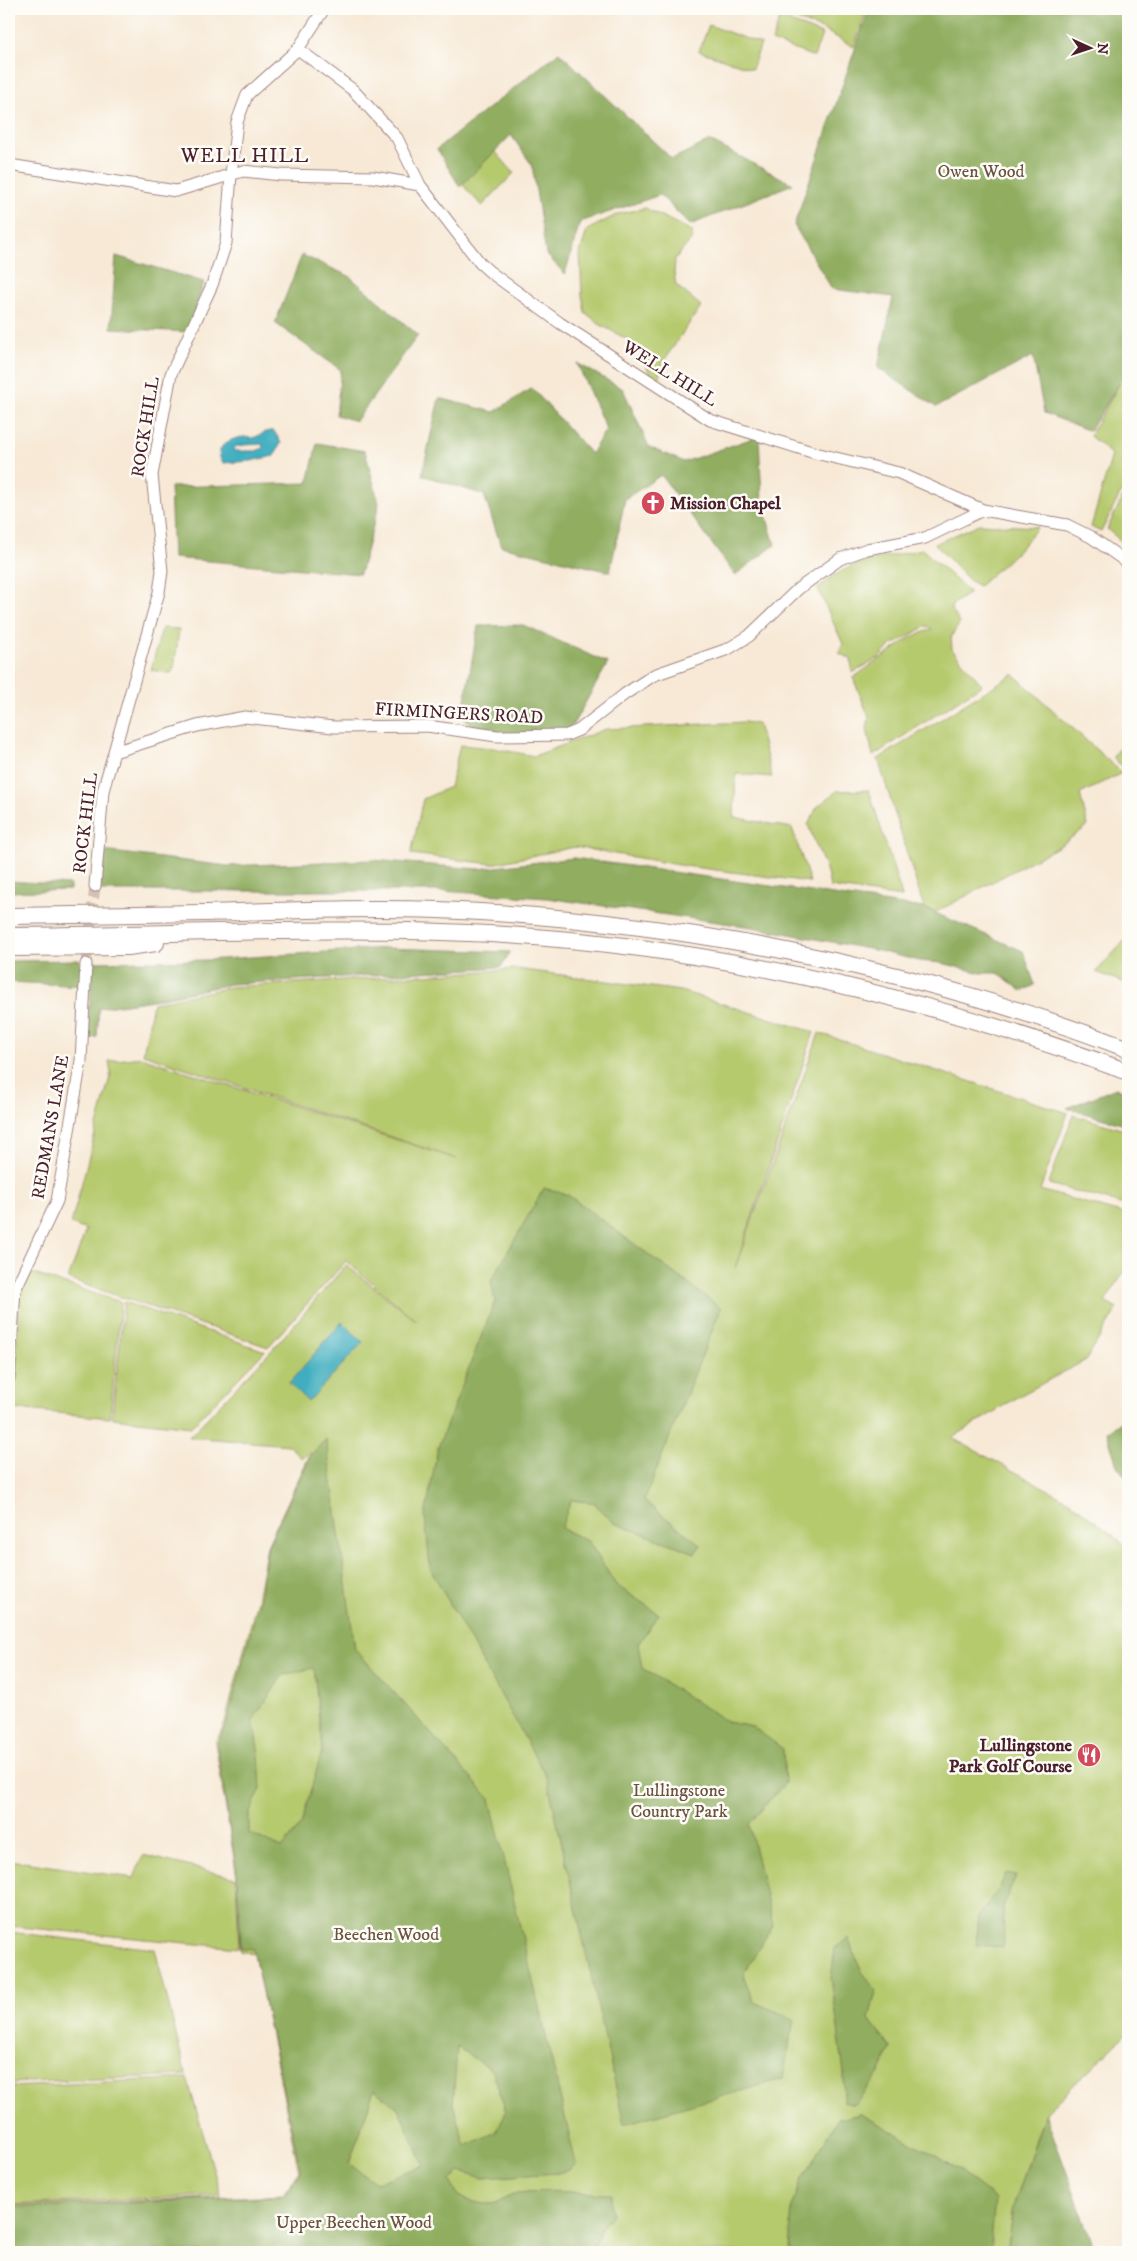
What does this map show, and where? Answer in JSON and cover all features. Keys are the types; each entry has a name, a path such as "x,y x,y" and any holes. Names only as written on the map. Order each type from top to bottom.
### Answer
{"highway":[{"path":"9,916 387,909 496,913 614,923 780,949 893,975 1015,1010 1128,1049"},
{"path":"9,912 35,916"},
{"path":"9,936 333,931 451,932 566,940 682,954 800,975 916,1003 1030,1037 1128,1072"},
{"path":"9,948 128,947 161,942 192,934"}],"street":[{"name":"ROCK HILL","path":"95,886 103,791 159,592 161,578 152,475 171,374 212,285 226,243 230,174 237,122 247,95 298,49 324,9"},
{"name":"WELL HILL","path":"298,49 353,90 397,138 420,185 480,263 560,323 710,420 815,453 899,473 983,510 1067,525 1091,537 1128,563"},
{"path":"9,165 176,191 243,171 281,175 373,177 420,185"},
{"name":"FIRMINGERS ROAD","path":"114,752 197,726 245,717 333,727 427,726 497,736 567,735 578,730 625,694 654,675 728,649 750,636 798,589 840,559 867,549 925,538 983,510"},
{"name":"REDMANS LANE","path":"9,1378 15,1290 57,1201 81,1061 86,964"}],"green space":[{"path":"766,9 867,9 854,47 822,29"},
{"name":"Owen Wood","path":"869,9 1128,9 1128,369 1090,431 1044,413 1033,356 936,407 878,368 893,297 832,289 794,225"},
{"path":"780,18 822,34 814,57 772,41"},
{"path":"709,25 761,44 752,69 699,51"},
{"path":"559,52 672,159 710,141 793,184 690,225 660,195 580,222 565,274 546,254 532,165 511,135 460,187 437,149"},
{"path":"492,148 514,173 482,206 459,181"},
{"path":"645,208 692,231 692,239 675,259 674,273 676,285 701,306 663,362 658,380 650,375 634,343 599,324 585,312 582,295 580,253 587,230 618,214"},
{"path":"302,255 349,276 418,335 356,421 336,415 341,370 275,323"},
{"path":"116,256 204,282 188,332 111,328"},
{"path":"577,363 623,389 649,447 684,462 759,436 762,502 775,545 735,575 661,475 625,499 610,572 501,546 484,495 422,475 439,398 494,412 532,388 591,454 606,429"},
{"path":"1120,383 1128,390 1128,479 1101,532 1091,527 1112,455 1090,436"},
{"path":"317,443 365,451 379,504 360,574 173,558 170,487 308,483"},
{"path":"1128,487 1128,547 1107,529"},
{"path":"979,524 1038,527 1020,549 979,586 970,581 935,544"},
{"path":"922,549 970,593 953,604 951,609 960,623 951,637 952,649 982,685 873,756 867,729 869,717 853,678 911,637 932,629 927,626 890,646 879,658 852,673 851,659 839,653 843,644 818,589 829,579 853,566 867,561"},
{"path":"523,625 608,663 567,735 484,734 462,717 478,626"},
{"path":"162,628 179,629 174,670 170,673 151,670"},
{"path":"1013,674 1122,773 1080,794 1088,826 1058,847 936,912 924,908 878,759"},
{"path":"745,722 758,724 772,777 736,774 734,817 792,828 810,882 685,866 575,847 492,864 411,854 423,799 450,787 460,745 493,748 534,756 606,729"},
{"path":"1128,738 1128,773 1113,757"},
{"path":"869,790 902,897 830,887 827,872 808,825 817,807 837,791"},
{"path":"103,851 228,866 373,860 478,869 574,858 924,908 1023,951 1035,985 1022,991 998,973 981,973 942,963 919,961 879,951 752,927 547,898 439,891 100,891"},
{"path":"9,881 70,885 70,890 9,892"},
{"path":"1128,937 1128,984 1096,972"},
{"path":"386,948 510,952 501,967 231,984 153,1000 99,1008 97,1037 87,1039 93,962 206,960"},
{"path":"80,960 83,986 9,982 9,961"},
{"name":"Lullingstone Country Park","path":"517,969 681,991 814,1032 735,1268 819,1033 1068,1113 1040,1190 1128,1215 1128,1266 1105,1302 1117,1309 1086,1360 1021,1395 952,1438 1071,1502 1128,1547 1128,2032 1045,2113 1013,2208 1006,2252 9,2252 9,2206 283,2195 299,2172 254,1953 241,1952 240,1949 237,1877 215,1743 224,1726 257,1600 267,1546 311,1452 302,1459 289,1445 189,1437 271,1351 346,1265 417,1321 346,1261 268,1347 68,1279 86,1230 71,1224 111,1073 109,1061 141,1057 457,1159 143,1054 153,1003 231,987"},
{"path":"1116,1088 1128,1094 1128,1126 1067,1108"},
{"path":"1073,1115 1128,1131 1128,1206 1049,1184"},
{"path":"544,1188 568,1195 721,1308 644,1501 701,1545 695,1553 614,1523 594,1503 571,1500 561,1528 589,1542 616,1585 659,1614 638,1644 642,1668 728,1722 753,1727 783,1749 785,1783 749,1824 773,1925 743,1975 754,2002 794,2019 783,2079 624,2124 547,1778 430,1568 425,1516 438,1447 495,1301 491,1281"},
{"path":"28,1272 121,1302 110,1418 15,1409 9,1405 17,1358 18,1291"},
{"path":"124,1302 265,1351 191,1427 112,1418"},
{"path":"1128,1417 1128,1480 1117,1466 1107,1432"},
{"name":"Beechen Wood","path":"326,1439 355,1649 490,1799 576,2164 569,2170 558,2173 483,2178 460,2171 451,2181 458,2196 486,2204 496,2203 514,2194 529,2192 553,2191 611,2194 612,2214 601,2229 593,2247 574,2252 9,2252 9,2208 284,2196 301,2172 253,1949 241,1948 237,1874 217,1744 226,1726 259,1601 268,1546 311,1455","holes":["314,1668 322,1751 301,1825 282,1848 249,1833 249,1813 261,1789 259,1754 253,1720 283,1675","457,2047 493,2071 506,2112 496,2132 465,2146 453,2104","374,2090 398,2108 424,2165 376,2183 349,2164"]},
{"path":"143,1855 236,1878 239,1948 9,1926 9,1860 134,1878"},
{"path":"1006,1873 1016,1875 1003,1908 1004,1947 976,1945 979,1916 999,1889"},
{"path":"9,1932 155,1949 186,2075 9,2083"},
{"path":"848,1938 861,1970 876,1991 869,2019 891,2048 880,2072 854,2105 844,2102 844,2073 831,1978 835,1948"},
{"path":"187,2078 221,2195 9,2205 9,2087"},
{"path":"1045,2113 1096,2252 1006,2252 1013,2208"},
{"path":"861,2114 952,2165 995,2199 990,2252 789,2252 792,2205 799,2184 838,2119"}],"water":[{"path":"274,431 281,443 274,456 251,461 223,463 220,458 221,448 228,442 238,438 251,438","holes":["262,444 263,448 256,451 234,451 234,447"]},
{"path":"342,1322 363,1342 308,1402 289,1383"}],"tunnel":[{"path":"86,964 95,886"}],"place":[{"name":"Mission Chapel","path":"653,503"},
{"name":"Lullingstone Park Golf Course","path":"1089,1755"}],"district":[{"name":"WELL HILL","path":"245,155"}],"park label":[{"name":"Upper Beechen Wood","path":"354,2222"}]}
